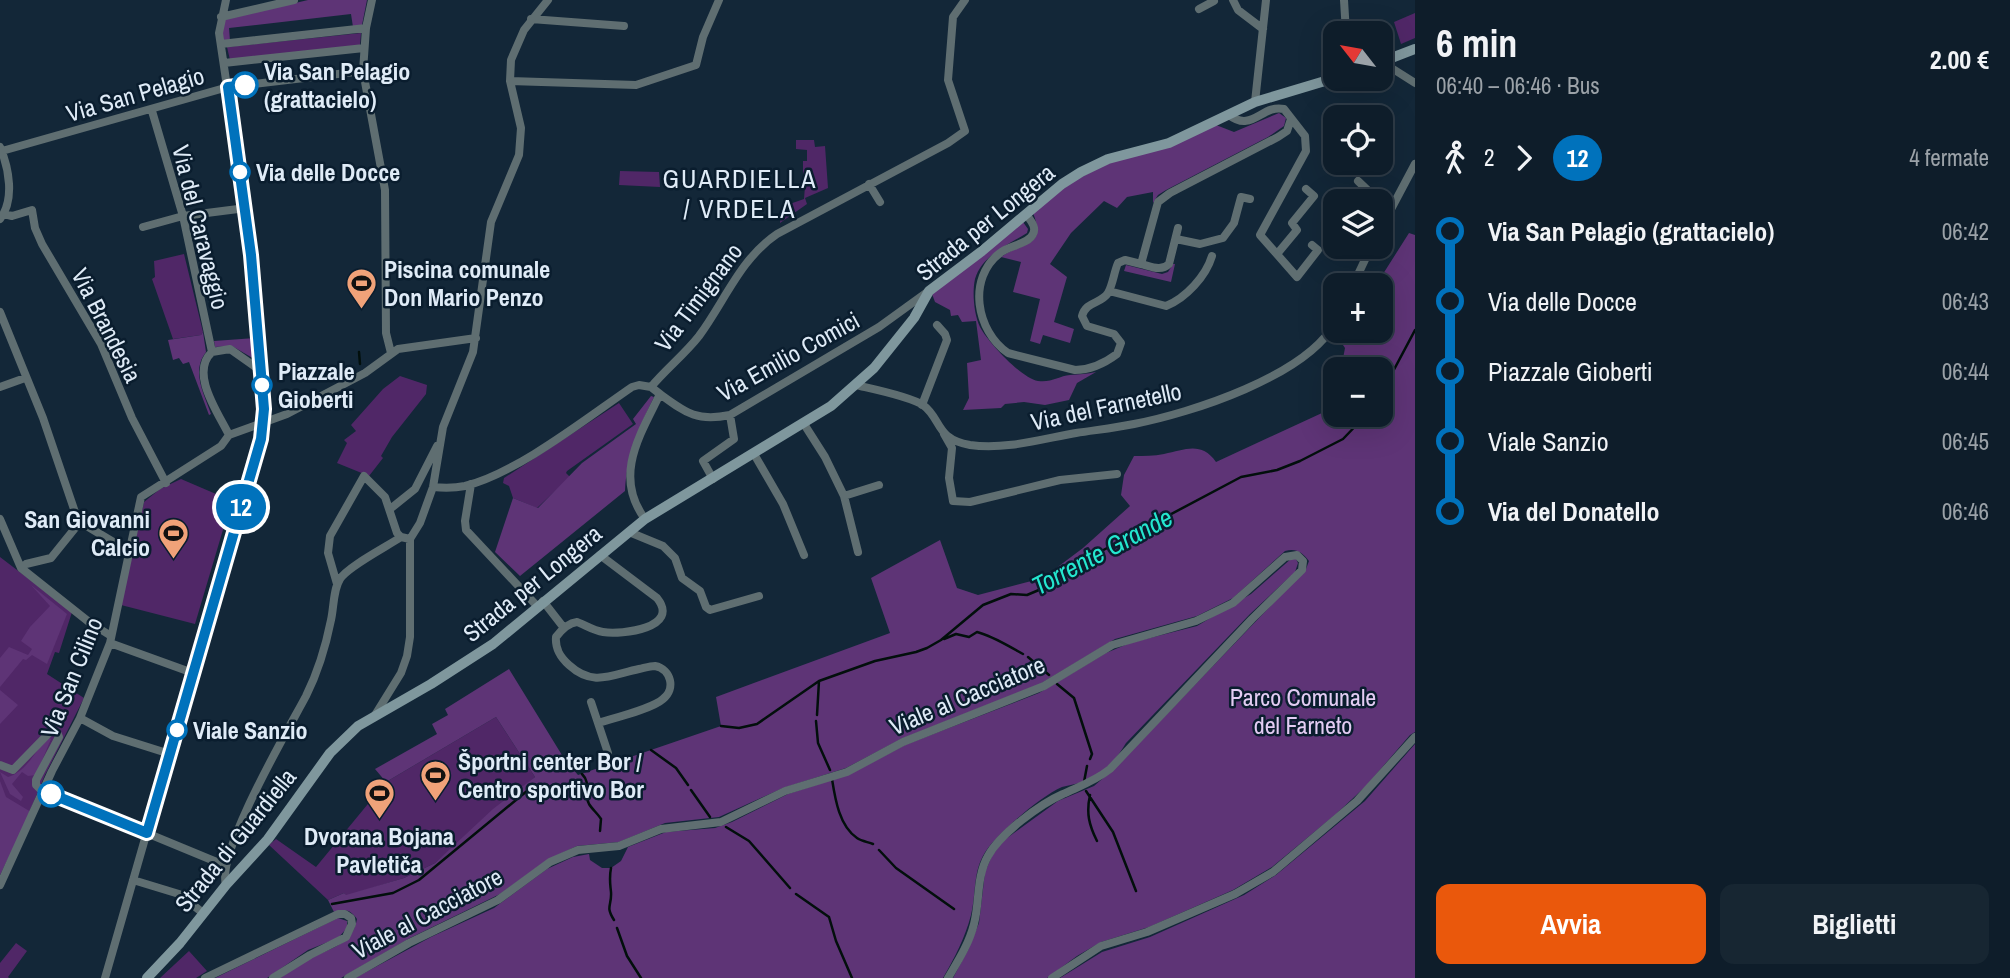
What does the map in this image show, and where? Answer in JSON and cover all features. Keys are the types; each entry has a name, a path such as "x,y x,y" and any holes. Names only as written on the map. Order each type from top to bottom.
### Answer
{"street":[{"path":"105,978 264,424 246,208 221,44 221,17 226,0"},
{"path":"221,17 294,0"},
{"path":"372,0 366,28 363,71 385,190 386,333 391,353"},
{"path":"548,0 531,19 513,51 510,81 636,85 696,65 703,37 719,0"},
{"name":"Via Timignano","path":"660,394 651,387 698,337 739,272 758,249 777,234 948,143 965,131 948,79 953,17 965,0"},
{"path":"1233,0 1238,10 1263,29"},
{"path":"1255,102 1266,0"},
{"path":"1344,0 1345,21"},
{"path":"1199,9 1214,1"},
{"path":"531,19 624,26"},
{"path":"221,44 366,28"},
{"path":"224,63 364,48"},
{"path":"1393,58 1415,49"},
{"path":"1393,69 1415,83"},
{"name":"Via San Pelagio","path":"1,149 152,111 228,87 363,71"},
{"name":"Strada di Guardiella","path":"147,978 268,839 330,753 351,732 375,715 401,673 410,637 406,538 420,523 433,487 441,437 468,368 476,338 491,222 512,175 521,145 520,114 510,81"},
{"name":"Strada per Longera","path":"375,715 431,684 493,644 645,519 804,424 856,385 874,369 898,340 929,290 1081,172 1108,159 1169,143 1255,102 1323,82"},
{"path":"1229,115 1235,120 1245,122 1279,108 1284,109 1305,136 1306,154 1260,235 1297,277 1318,250 1312,245"},
{"name":"Via del Caravaggio","path":"152,111 183,216 212,352"},
{"path":"1141,264 1155,208 1162,197 1265,145 1287,131 1291,119"},
{"path":"1,149 9,191 2,217"},
{"path":"1393,205 1415,164"},
{"path":"1358,181 1366,189"},
{"path":"869,184 880,202"},
{"path":"1277,254 1297,230 1289,220 1314,196 1306,189"},
{"path":"1175,239 1200,244 1223,238 1234,223 1241,197 1250,199"},
{"path":"143,227 183,216 246,208"},
{"name":"Via Brandesia","path":"2,217 32,210 35,228 42,244 101,344 132,418 166,483"},
{"path":"1026,214 1034,233 993,259 985,272 979,310 982,320 1000,348 1019,356 1075,370 1085,370 1117,354 1121,343 1114,334 1087,326 1082,316 1088,305 1109,292 1118,263 1125,260 1159,268 1166,267 1178,228"},
{"path":"1109,292 1166,306 1178,299 1208,271 1212,256"},
{"name":"Via Emilio Comici","path":"660,394 684,412 699,417 730,415 879,327 929,290"},
{"path":"0,312 43,418 80,523 130,552"},
{"path":"922,405 947,340 937,325"},
{"path":"261,372 230,349 212,352 204,363 204,377 229,435 264,424 363,374 401,348 476,338"},
{"name":"Via del Farnetello","path":"944,434 968,444 995,446 1136,424 1226,397 1279,374 1312,351 1323,338"},
{"path":"0,387 25,378"},
{"path":"856,385 922,405 952,448 949,478 953,502 970,502 1060,480 1117,474"},
{"path":"433,487 471,484 527,457 632,387 651,387"},
{"path":"645,519 633,499 630,468 638,439 660,394"},
{"path":"713,479 703,460 734,439 730,415"},
{"path":"804,424 825,457 844,496 858,552"},
{"name":"Via San Cilino","path":"0,885 80,718 111,640 141,497 221,446 229,435"},
{"path":"390,509 415,489 441,437"},
{"path":"754,454 783,504 804,555"},
{"path":"337,584 328,552 330,536 364,476 382,492 397,533 406,538"},
{"path":"471,484 466,530 564,628"},
{"path":"844,496 879,485"},
{"path":"0,519 21,568 111,640 193,673"},
{"path":"21,568 26,564 51,558 80,523"},
{"path":"629,532 663,546 675,558 682,578 700,591 706,607 710,610 759,596"},
{"path":"226,885 223,875 225,865 261,779 313,678 328,632 337,584 347,569 406,538"},
{"path":"598,723 663,700 670,690 669,677 664,671 653,666 594,678 581,675 566,663 557,650 556,637 564,628 577,622 603,632 635,630 654,625 662,615 657,598 600,555"},
{"name":"Viale al Cacciatore","path":"348,978 410,943 498,900 550,862 578,850 619,846 661,829 721,822 785,791 847,772 903,742 1044,686 1112,645 1196,621 1233,603 1286,556 1297,555 1303,561 1302,570 1110,769 1097,780 1045,804 995,846 980,876 975,924 966,948 948,978"},
{"path":"591,702 608,753"},
{"path":"80,718 113,736 170,754"},
{"path":"0,765 13,770 47,733 52,730 57,732 59,737 36,780 36,785 44,791 225,865"},
{"path":"1052,978 1101,946 1157,928 1236,894 1273,872 1357,801 1415,737"},
{"path":"133,880 179,894 203,914"},
{"name":"Viale al Cacciatore","path":"205,978 338,914 351,918 352,924 345,937 273,978"}],"shaded area":[{"path":"1415,13 1415,38 1401,44 1394,22"},
{"path":"361,33 360,45 230,60 227,47"},
{"path":"796,140 814,140 815,147 825,146 828,188 805,198 807,204 780,223 781,207 804,199 805,186 808,185 808,174 803,174 803,161 807,161 807,150 796,149"},
{"path":"620,171 659,172 660,187 619,185"},
{"path":"184,254 203,332 201,335 173,339 152,279 155,277 154,261"},
{"path":"400,376 427,385 426,394 392,437 381,456 383,458 369,476 337,463 347,443 344,440 356,431 351,425 383,389"},
{"path":"619,403 633,424 567,471 570,477 537,508 513,498 509,486 503,483 504,478"},
{"name":"San Giovanni Calcio","path":"181,479 223,497 233,496 195,624 121,605 144,502 160,489"},
{"path":"0,557 72,612 59,653 55,652 47,674 84,698 45,775 10,858 0,875"},
{"name":"Športni center Bor / Centro sportivo Bor","path":"496,717 535,777 435,863 404,878 346,896 344,893 328,900 269,845 276,839 316,867 386,782"},
{"path":"16,943 27,951 9,978 0,978 0,963"},
{"path":"189,951 207,971 196,978 160,978"}],"green space":[{"path":"308,0 367,0 362,25 353,27 351,14 229,28 230,41 223,41 223,20"},
{"path":"1279,113 1286,118 1284,126 1166,190 1158,195 1153,203 1153,192 1127,197 1117,208 1104,201 1071,233 1050,264 1067,277 1054,322 1074,329 1070,343 1043,335 1040,344 1030,341 1040,299 1013,292 1021,262 1001,257 1035,238 1037,224 1033,213 1072,182 1111,162 1216,125 1234,132"},
{"path":"1023,222 1028,229 1027,233 1004,246 983,263 978,271 974,303 980,327 1006,358 1023,373 1038,381 1096,372 1077,383 1069,400 1045,405 1024,402 1005,404 1001,408 963,410 969,398 967,363 981,360 976,321 962,322 958,315 951,316 950,310 935,302 932,294"},
{"name":"Parco Comunale del Farneto","path":"1409,233 1415,235 1415,732 1366,786 1272,867 1233,890 1149,927 1101,942 1047,978 953,978 979,923 985,872 1003,841 1058,801 1094,786 1115,768 1306,569 1309,561 1296,550 1285,551 1233,598 1197,616 1115,639 1040,684 901,739 846,768 783,788 719,817 665,823 619,842 577,846 547,860 500,894 410,938 341,978 280,978 308,959 338,945 355,928 357,919 352,913 341,910 334,912 328,900 344,893 346,895 404,878 435,863 493,809 535,777 496,717 386,782 375,769 437,734 432,724 448,715 445,709 509,669 565,760 578,775 721,726 716,697 890,633 871,578 940,540 957,588 978,595 1043,578 1083,548 1130,506 1121,495 1124,475 1134,456 1198,449 1210,455 1216,462 1323,413 1323,427 1393,427 1393,357 1343,357 1345,348 1342,343 1393,343 1393,273 1384,273"},
{"path":"1173,264 1171,282 1124,271 1126,265 1162,274 1168,272"},
{"path":"203,332 206,352 199,367 199,375 211,414 209,415 189,362 183,364 179,358 173,360 168,340 201,335"},
{"path":"255,338 256,360 232,346 215,347 214,341"},
{"path":"651,396 654,397 638,431 631,454 625,491 520,576 495,552 513,498 538,508 582,463 636,424 633,419"},
{"name":"Parco Comunale del Farneto","path":"1292,558 1298,563 1295,572 1250,614 1126,743 1108,767 1090,779 1062,787 1044,798 1012,823 988,848 979,864 966,932 943,978 355,978 431,937 494,908 547,869 573,857 589,854 590,860 602,868 611,868 621,861 628,847 666,832 715,828 732,822 788,794 850,774 905,745 1039,693 1106,653 1130,643 1197,626 1251,594"},
{"path":"31,585 67,614 47,664 32,655 26,660 23,659 0,687 0,658 9,647 28,655 32,649 21,641 50,606"},
{"path":"0,690 18,705 0,724"},
{"path":"47,736 51,739 36,775 28,776 22,772 12,784 23,797 21,801 10,794 0,772 8,777 20,770"},
{"name":"Parco Comunale del Farneto","path":"1415,744 1415,978 1060,978 1102,952 1150,937 1244,895 1276,875 1365,801"},
{"path":"0,781 6,797 31,812 0,875"},
{"path":"338,918 347,921 347,928 338,938 308,950 267,978 215,978"}],"waterway":[{"name":"Torrente Grande","path":"1393,371 1415,330"},
{"path":"359,352 360,364"},
{"name":"Torrente Grande","path":"721,726 739,728 757,724 819,681 875,661 927,648 941,640 983,605 1011,594 1027,595 1046,587 1094,555 1241,477 1277,470 1300,461 1343,439 1354,427"},
{"path":"944,639 956,634 969,637 977,632 1023,654"},
{"path":"1028,657 1049,675"},
{"path":"817,715 819,681"},
{"path":"1057,684 1074,698 1092,754 1090,759"},
{"path":"816,721 818,743 830,770"},
{"path":"651,750 676,768 688,785"},
{"path":"1084,782 1087,766"},
{"path":"582,774 586,781 589,804 601,819 600,831"},
{"path":"832,779 839,811 846,826 857,838 873,844"},
{"name":"Torrente Grande","path":"332,904 393,893 419,880 533,786"},
{"path":"691,790 710,817"},
{"path":"1086,791 1113,832 1136,891"},
{"path":"1090,795 1089,819 1097,841"},
{"path":"726,827 749,841 790,888"},
{"path":"879,850 896,868 954,909"},
{"path":"611,868 609,909 614,920"},
{"path":"796,894 829,917 852,978"},
{"path":"617,928 627,956 641,978"}],"bus line":[{"name":"12","path":"51,794 147,833 261,439 264,409 251,255 228,87 245,85"}],"place":[{"name":"Via San Pelagio (grattacielo)","path":"245,85"},
{"name":"Via delle Docce","path":"240,172"},
{"name":"Piscina comunale Don Mario Penzo","path":"361,310"},
{"name":"Piazzale Gioberti","path":"262,385"},
{"name":"San Giovanni Calcio","path":"173,560"},
{"name":"Viale Sanzio","path":"177,730"},
{"name":"Športni center Bor / Centro sportivo Bor","path":"435,802"},
{"name":"Dvorana Bojana Pavletiča","path":"379,821"}],"district":[{"name":"GUARDIELLA / VRDELA","path":"740,193"}]}
